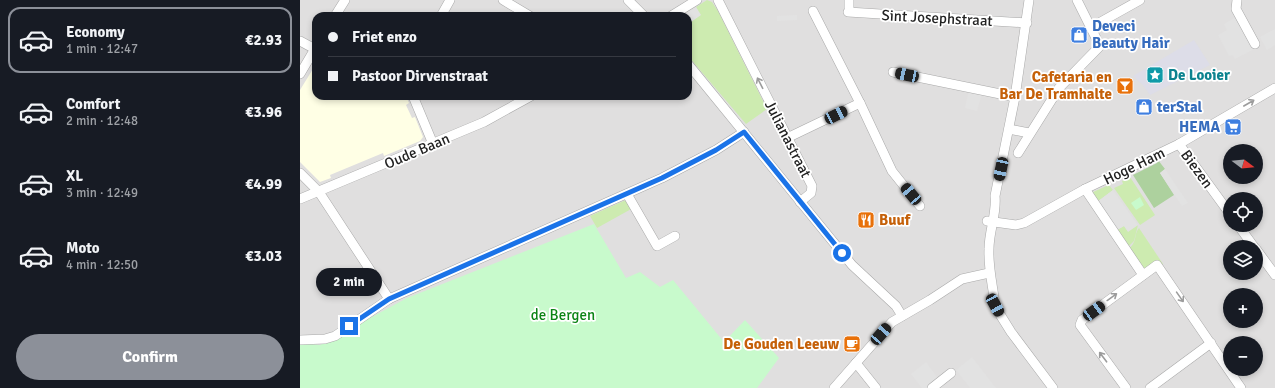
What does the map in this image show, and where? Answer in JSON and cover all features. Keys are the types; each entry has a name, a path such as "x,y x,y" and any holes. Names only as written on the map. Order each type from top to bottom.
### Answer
{"street":[{"path":"338,12 345,0"},
{"path":"443,12 450,0"},
{"path":"503,0 523,12"},
{"path":"628,0 640,12"},
{"path":"678,12 697,0"},
{"name":"Julianastraat","path":"718,0 812,186 811,193 800,202 852,265 896,306 902,316"},
{"path":"1028,0 1027,23 1015,97 995,196 996,207 990,222 986,273 989,296 1011,332 1053,388"},
{"path":"1018,153 1029,133 1059,88 1100,46 1077,0"},
{"path":"1090,28 1140,0"},
{"path":"1237,0 1236,9 1255,44"},
{"name":"Sint Josephstraat","path":"849,7 1027,23"},
{"path":"813,12 860,103 892,171 920,206"},
{"path":"300,40 312,46"},
{"path":"300,74 312,53"},
{"path":"692,69 800,202"},
{"path":"893,72 1015,97"},
{"name":"Hoge Ham","path":"990,222 1016,225 1024,223 1085,189 1179,144 1275,88"},
{"path":"415,100 433,144"},
{"name":"Oude Baan","path":"300,199 484,122 524,100"},
{"path":"788,138 860,103"},
{"path":"1009,129 1029,133"},
{"path":"300,340 325,339 335,336 389,299 627,194 669,174 744,132"},
{"name":"Biezen","path":"1179,144 1223,204"},
{"path":"300,173 318,192 389,299"},
{"path":"1085,189 1143,275"},
{"path":"627,194 657,246 675,236"},
{"path":"1263,259 1275,275"},
{"path":"1126,388 1080,325 1082,320 1157,265 1241,388"},
{"path":"834,388 892,322 962,279 986,273"},
{"path":"1150,388 1210,343"},
{"path":"856,363 876,388"},
{"path":"932,388 951,373"}],"shaded area":[{"path":"300,0 1275,0 1275,388 300,388"},
{"path":"696,7 701,15 692,21 692,12 689,12"},
{"path":"1241,14 1258,47 1235,59 1233,55 1229,56 1218,35 1227,30 1224,24"},
{"path":"797,15 797,20 777,21 777,16"},
{"path":"1275,29 1275,45 1267,50 1260,37"},
{"path":"1194,40 1210,65 1150,95 1143,85 1133,76"},
{"path":"312,70 312,100 408,100 409,103 406,105 412,118 415,117 423,137 420,141 384,156 383,153 330,175 331,178 320,182 300,162 300,90"},
{"path":"969,90 982,93 977,111 965,108"},
{"path":"1165,169 1188,203 1182,206 1160,173"},
{"path":"1113,190 1138,225 1128,232 1124,226 1117,230 1097,202"},
{"path":"972,357 996,388 970,388 956,370"},
{"path":"926,362 939,380 928,388 922,388 911,374"}],"green space":[{"path":"707,0 712,2 718,11 767,109 746,124 692,61 692,21 700,15 696,7"},
{"path":"1158,160 1165,169 1160,173 1174,195 1154,208 1133,175 1157,163"},
{"path":"1130,177 1155,215 1140,225 1114,188 1123,184 1122,181"},
{"path":"1109,185 1113,190 1097,202 1093,192"},
{"path":"1140,197 1144,205 1136,210 1131,203"},
{"path":"628,199 633,208 597,228 590,216"},
{"name":"de Bergen","path":"594,224 626,278 640,272 660,287 673,280 724,342 745,320 779,358 757,388 300,388 300,343 320,345 407,298"},
{"path":"1138,225 1134,241 1127,248 1117,230 1124,226 1128,231"},
{"path":"1139,228 1163,264 1145,270 1129,249 1135,241 1136,233"}],"place":[{"name":"Deveci Beauty Hair","path":"1079,35"},
{"name":"De Looier","path":"1155,75"},
{"name":"Cafetaria en Bar De Tramhalte","path":"1125,86"},
{"name":"terStal","path":"1144,107"},
{"name":"HEMA","path":"1233,127"},
{"name":"Buuf","path":"866,220"},
{"name":"De Gouden Leeuw","path":"852,344"}],"route":[{"path":"349,326 389,299 449,274 662,178 716,150 744,132 842,253"}]}
